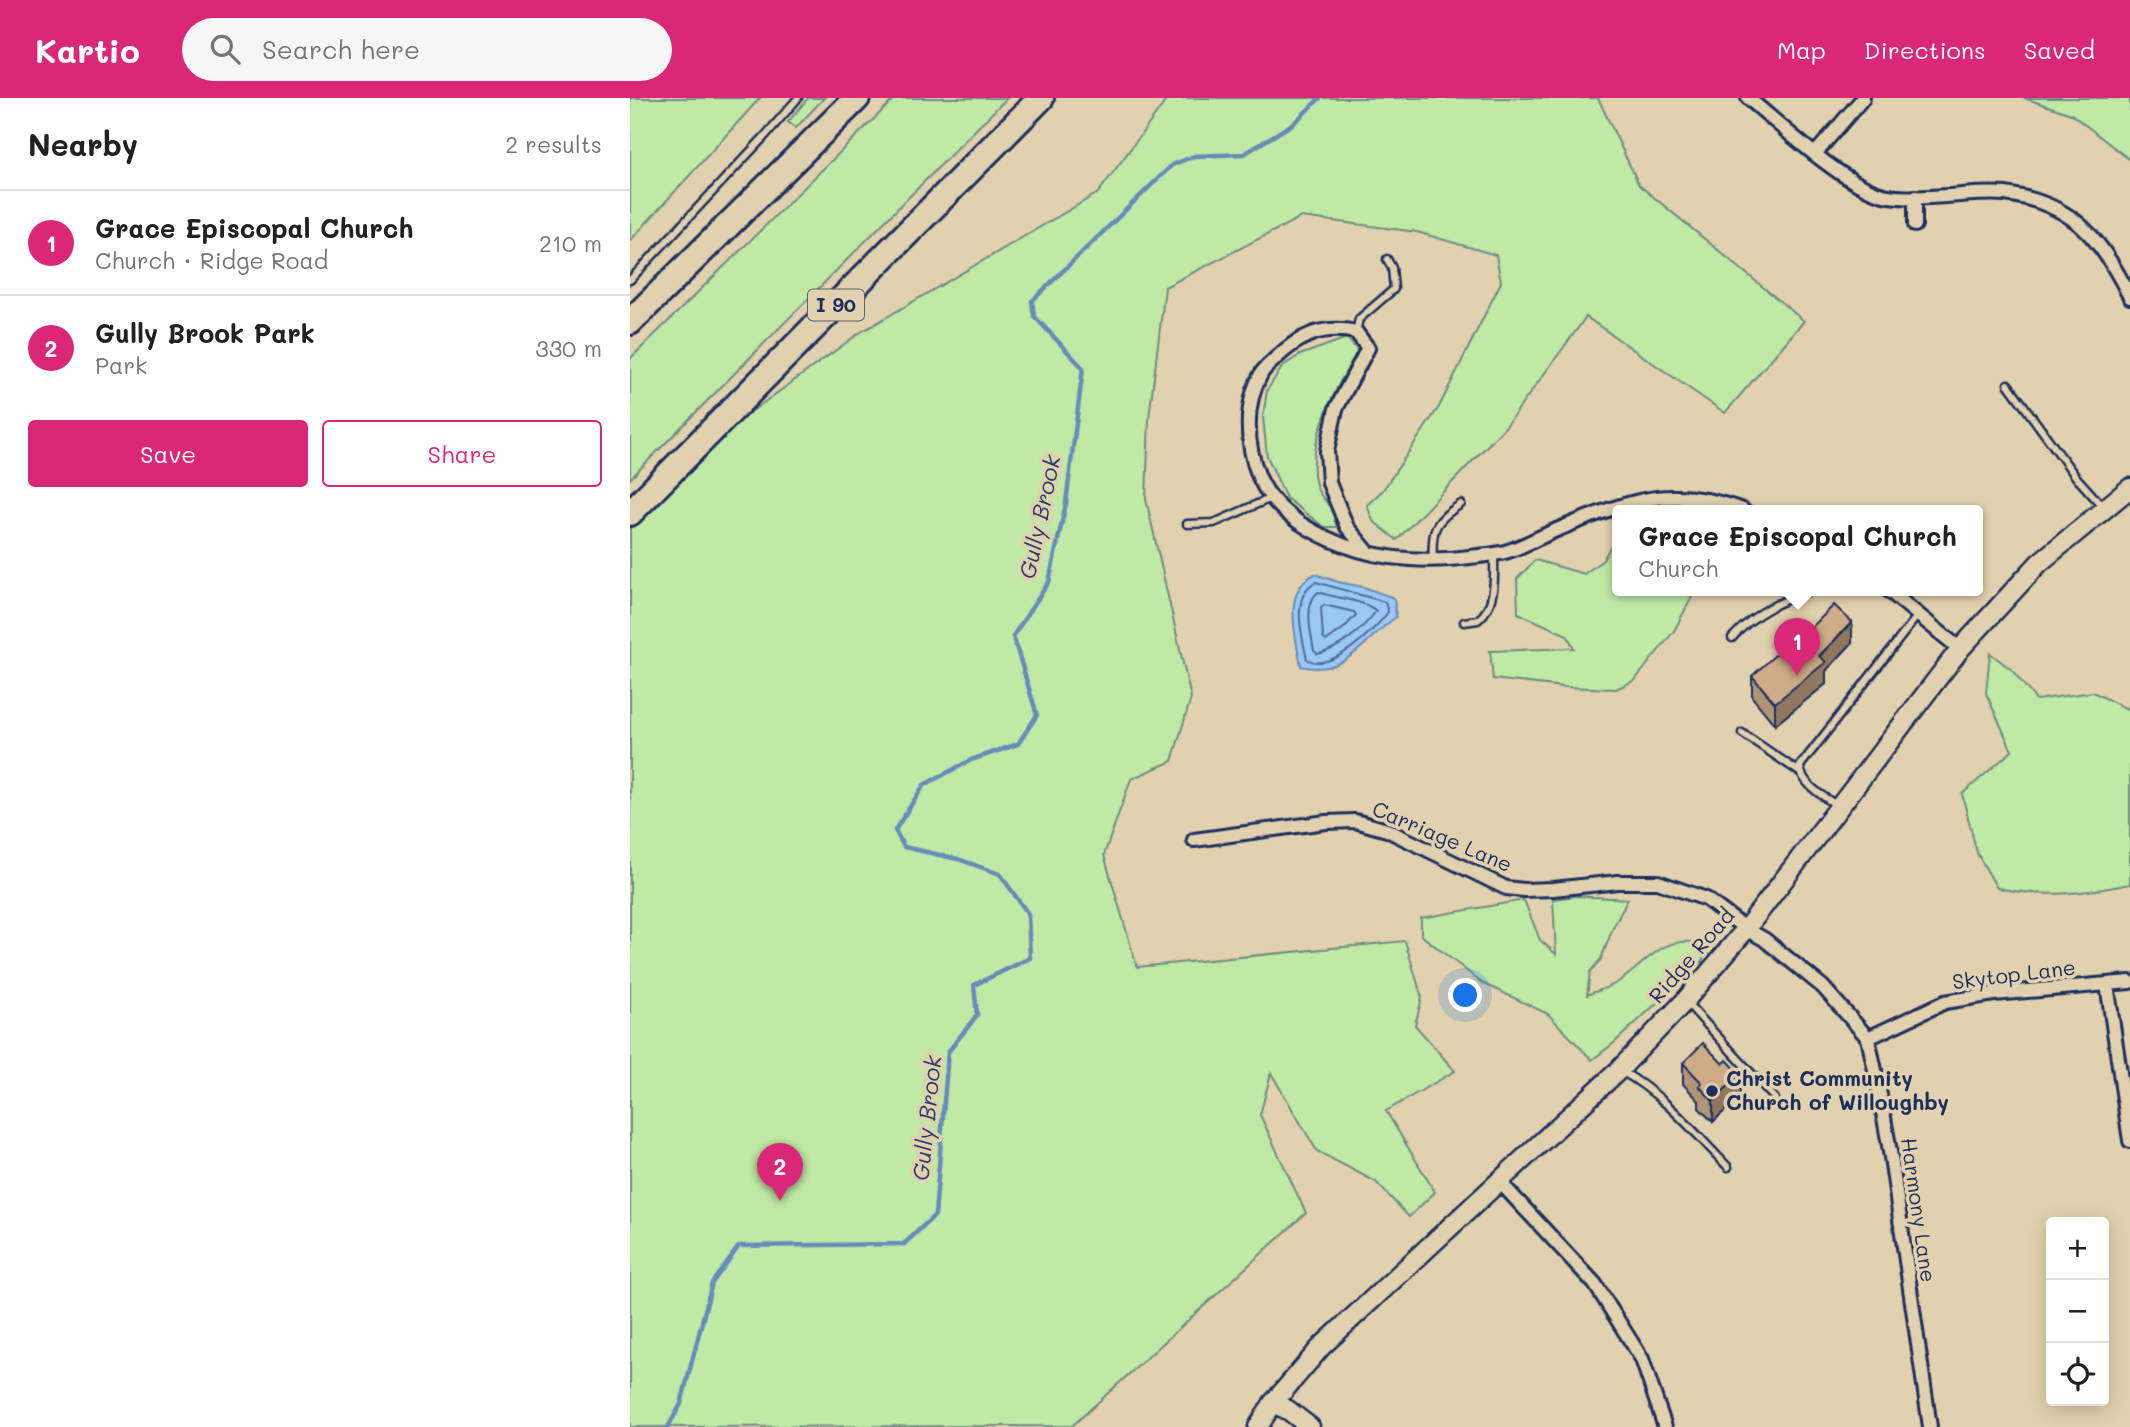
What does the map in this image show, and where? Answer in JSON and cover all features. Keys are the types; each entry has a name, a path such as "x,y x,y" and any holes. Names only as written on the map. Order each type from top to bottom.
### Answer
{"highway":[{"path":"630,322 857,98"},
{"name":"I 90","path":"630,513 1041,98"}],"main road":[{"name":"Ridge Road","path":"1258,1427 1273,1403 1322,1346 1619,1070 1685,1001 1746,929 1960,649 2039,563 2130,488"},
{"path":"1273,1403 1288,1410 1310,1427"}],"street":[{"path":"1748,98 1815,154 1878,194 1915,197 2003,194 2037,201 2067,213 2107,254 2130,297"},
{"path":"1815,154 1863,98"},
{"path":"1915,197 1915,225"},
{"path":"1368,552 1347,527 1329,483 1327,451 1336,410 1367,348 1356,332 1336,328 1319,331 1290,345 1261,373 1252,401 1248,439 1260,479 1280,507 1305,528 1346,546 1368,552 1401,560 1433,560 1505,552 1612,509"},
{"path":"1628,505 1669,497 1711,500 1727,505"},
{"path":"1895,596 1960,649"},
{"name":"Carriage Lane","path":"1194,840 1326,822 1355,821 1387,830 1506,888 1553,889 1618,882 1658,882 1706,899 1746,929"},
{"path":"1746,929 1764,939 1823,987 1868,1038"},
{"name":"Skytop Lane","path":"1868,1038 1945,1002 1994,994 2130,982"},
{"path":"2107,984 2130,1141"},
{"name":"Harmony Lane","path":"1868,1038 1891,1157 1930,1427"},
{"path":"1498,1180 1595,1284 1642,1359 1665,1427"}],"lane":[{"path":"630,280 798,98"},
{"path":"1356,332 1359,319 1394,289 1392,268 1387,258"},
{"path":"2008,384 2076,477 2104,508"},
{"path":"1187,524 1214,523 1273,497"},
{"path":"1433,560 1432,539 1435,526 1444,515 1461,504"},
{"path":"1464,622 1478,620 1487,610 1492,596 1493,554"},
{"path":"1732,638 1759,612 1799,596"},
{"path":"1801,773 1800,766 1917,615"},
{"path":"1742,733 1801,773 1818,793 1839,807"},
{"path":"1685,1001 1775,1099"},
{"path":"1619,1070 1665,1104 1728,1167"}],"green space":[{"path":"630,98 760,98 630,241"},
{"path":"808,98 824,98 796,128 788,122"},
{"path":"895,98 1007,98 630,479 630,359"},
{"path":"1168,98 1598,98 1639,185 1804,321 1725,413 1586,317 1506,426 1397,540 1373,521 1367,505 1383,490 1439,407 1501,282 1496,255 1417,232 1301,217 1165,287 1149,418 1146,499 1191,698 1172,761 1131,779 1104,855 1137,967 1405,941 1422,998 1415,1025 1455,1071 1386,1111 1435,1192 1409,1217 1376,1182 1317,1151 1271,1073 1260,1115 1306,1213 1072,1426 630,1427 630,525 674,468 858,334 1098,193"},
{"path":"2024,98 2130,98 2130,160 2071,114"},
{"path":"1347,338 1358,351 1324,417 1315,454 1317,488 1330,508 1337,527 1324,527 1286,498 1267,456 1263,417 1267,390 1283,366 1300,355"},
{"path":"1612,544 1612,596 1692,596 1674,631 1635,680 1616,689 1563,687 1493,679 1490,651 1574,648 1567,635 1518,613 1517,579 1535,560 1584,574 1603,560"},
{"path":"1990,653 2012,670 2036,700 2093,692 2127,709 2130,704 2130,884 2064,894 1997,888 1977,853 1962,794 2012,751 1986,693"},
{"path":"1577,896 1628,899 1601,959 1590,972 1587,995 1614,984 1655,952 1675,943 1701,943 1703,960 1592,1060 1548,1014 1482,983 1421,935 1421,918 1524,900 1540,940 1556,954 1553,899"}],"water":[{"path":"1315,574 1394,598 1396,617 1343,661 1317,668 1301,666 1293,615 1298,591 1304,581"}],"building":[{"path":"1834,605 1852,622 1819,656 1826,662 1775,703 1752,676 1786,645 1792,642 1800,649 1815,634 1810,629"},
{"path":"1703,1043 1723,1064 1727,1060 1740,1074 1713,1101 1699,1086 1702,1083 1683,1063"}],"waterway":[{"name":"Gully Brook","path":"668,1427 681,1404 712,1283 739,1246 904,1244 935,1215 948,1052 977,1015 974,985 1030,958 1028,914 1000,874 958,859 904,847 895,830 924,785 971,760 1018,744 1037,715 1013,636 1049,582 1066,503 1083,368 1034,316 1032,301 1172,165 1194,156 1244,154 1294,123 1320,98"}],"place":[{"name":"Grace Episcopal Church","path":"1797,676"},
{"name":"Christ Community Church of Willoughby","path":"1712,1091"},
{"name":"Gully Brook Park","path":"780,1201"}]}
